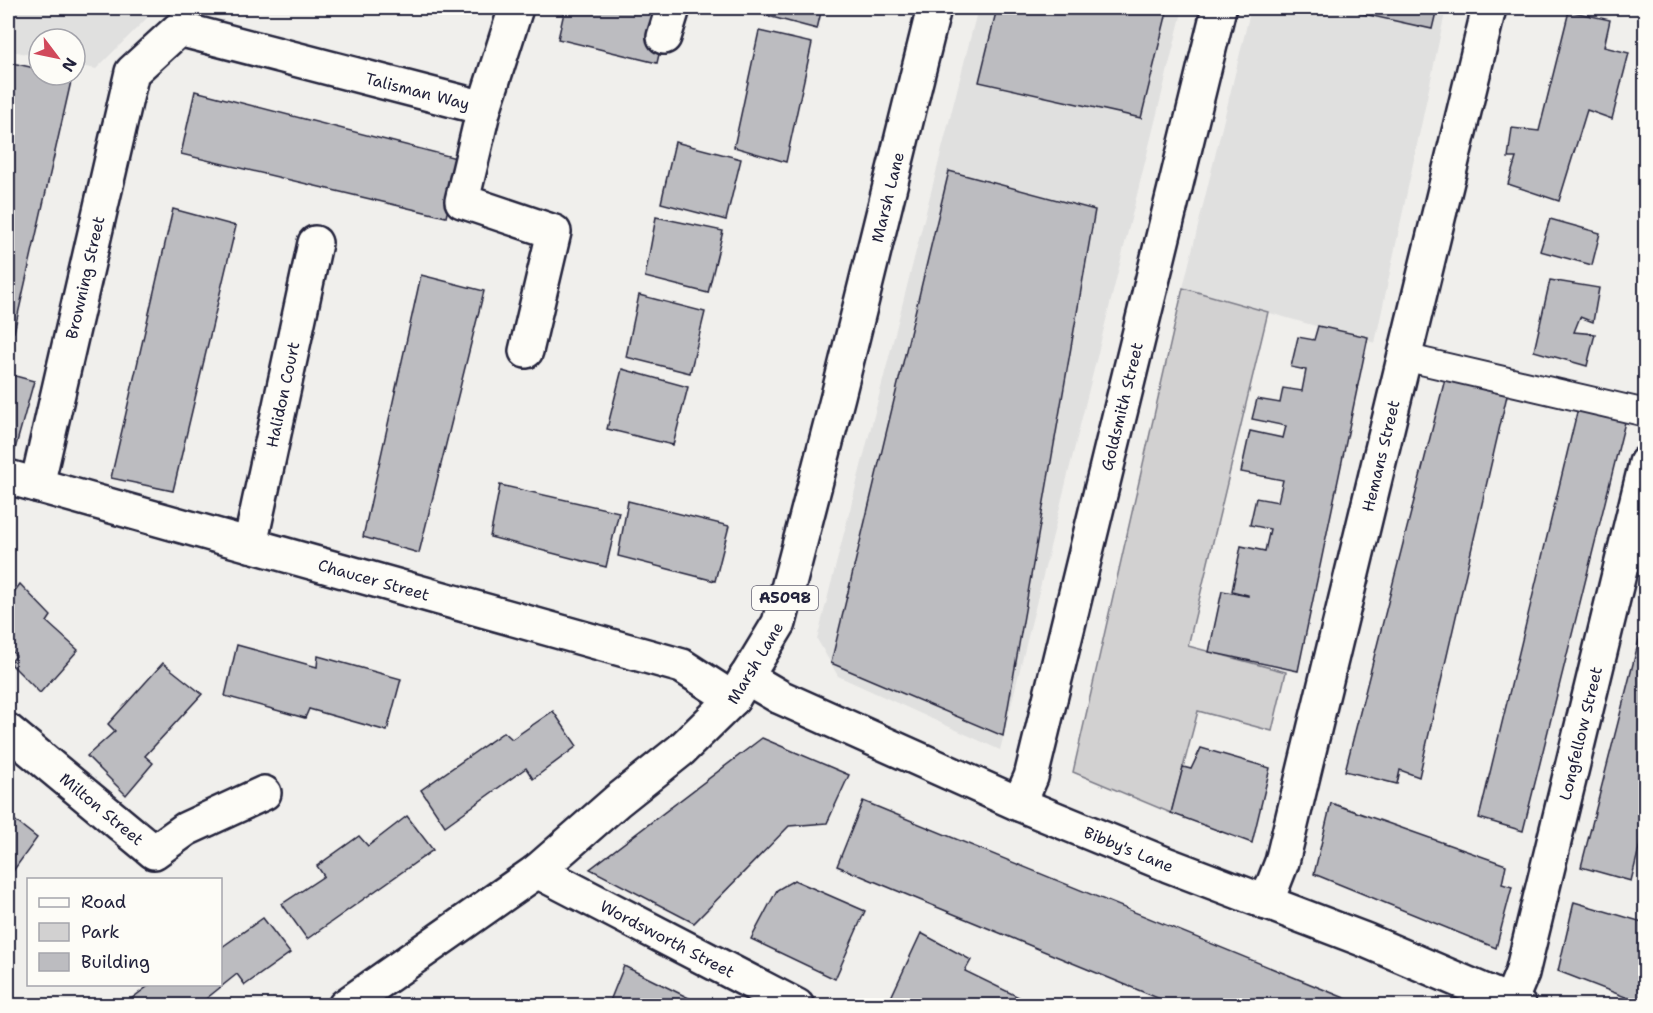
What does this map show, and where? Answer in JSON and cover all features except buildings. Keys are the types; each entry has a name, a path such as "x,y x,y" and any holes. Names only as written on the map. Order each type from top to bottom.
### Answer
{"street":[{"path":"484,108 516,8"},
{"name":"Marsh Lane","path":"345,1005 537,871 617,801 681,750 739,688 779,623 934,8"},
{"name":"Goldsmith Street","path":"1019,804 1031,777 1219,8"},
{"name":"Hemans Street","path":"1266,903 1282,862 1489,8"},
{"name":"Talisman Way","path":"132,72 179,28 484,108 462,201 554,232 526,351"},
{"name":"Browning Street","path":"22,481 132,72"},
{"name":"Halidon Court","path":"250,545 315,243"},
{"name":"Longfellow Street","path":"1514,1004 1646,464"},
{"name":"Chaucer Street","path":"22,481 682,666 739,688"},
{"name":"Bibby's Lane","path":"739,688 780,697 1019,804 1365,940 1514,1004"},
{"name":"Milton Street","path":"8,731 154,852 186,829 264,793"},
{"name":"Wordsworth Street","path":"537,871 797,1005"}],"lane":[{"path":"1404,357 1646,413"}],"shaded area":[{"path":"8,8 157,8 96,69 87,67 87,27 27,27 27,54 8,50"},
{"path":"978,8 1183,8 1000,750 838,676 817,639"},
{"path":"1251,8 1446,8 1375,343 1183,288"}],"green space":[{"path":"1183,288 1268,312 1188,646 1286,672 1272,731 1198,711 1171,813 1073,772"}]}
